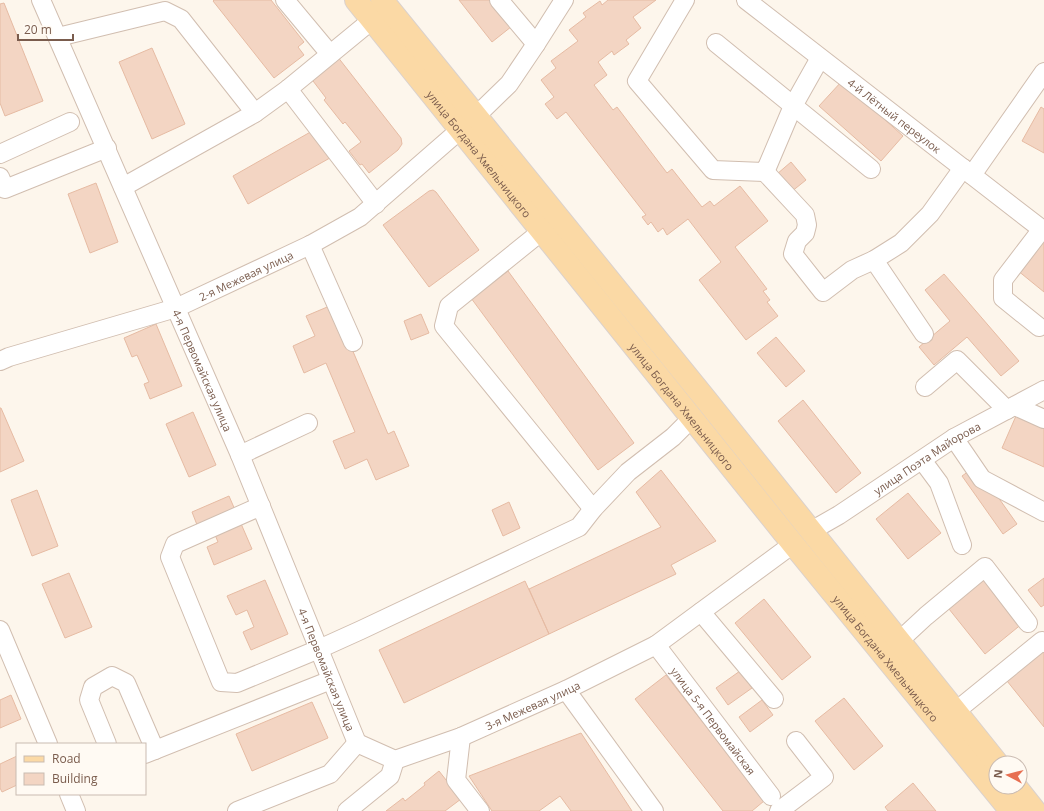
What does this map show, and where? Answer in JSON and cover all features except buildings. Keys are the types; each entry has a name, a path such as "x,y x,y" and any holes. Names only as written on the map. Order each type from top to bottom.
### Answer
{"main road":[{"name":"улица Богдана Хмельницкого","path":"356,0 372,20 468,123 811,531 991,755"},
{"name":"улица Богдана Хмельницкого","path":"382,0 542,231 793,544 1010,811"},
{"name":"3-я Межевая улица","path":"793,544 811,531"},
{"path":"1022,795 1035,811"}],"street":[{"name":"4-я Первомайская улица","path":"41,0 124,186 240,455 357,743"},
{"path":"285,0 330,54"},
{"path":"499,0 536,44"},
{"name":"2-я Межевая улица","path":"0,361 9,357 176,308 310,245 360,218 468,123 509,84 564,0"},
{"path":"685,0 637,82 713,170 765,172 805,215 805,232 797,241 793,254 824,292 852,270 874,260 901,243 968,172 1044,72"},
{"name":"4-й Лётный переулок","path":"746,0 1043,230"},
{"path":"58,37 165,11 181,19 255,113"},
{"path":"124,186 255,113 288,89 372,20"},
{"path":"716,43 871,169"},
{"path":"765,172 793,106 820,58"},
{"path":"288,89 376,204"},
{"path":"0,154 70,122"},
{"path":"2,185 107,148"},
{"path":"1039,327 1003,298 1003,280 1043,230"},
{"path":"542,231 449,306 444,326 593,509"},
{"path":"310,245 354,342"},
{"path":"874,260 924,334"},
{"path":"925,387 957,360 1011,408 1044,419"},
{"name":"улица Поэта Майорова","path":"811,531 839,515 954,438 1044,390"},
{"path":"261,506 176,544 170,557 221,682 237,683 319,649 579,527 593,509 628,472 673,437 692,418"},
{"path":"240,455 308,423"},
{"path":"954,438 982,479 1044,512"},
{"path":"922,460 939,483 962,545"},
{"name":"3-я Межевая улица","path":"395,760 461,737 566,690 656,645 793,544"},
{"path":"899,640 984,567 1028,623"},
{"path":"702,612 774,700"},
{"path":"0,630 48,743"},
{"path":"956,711 1042,641 1044,643"},
{"name":"улица 5-я Первомайская","path":"656,645 775,803"},
{"path":"107,743 90,700 93,687 112,676 126,683 150,752 331,680"},
{"path":"566,690 654,811"},
{"path":"461,737 456,780 480,811"},
{"path":"775,803 824,777 796,741"},
{"path":"237,811 330,774 357,743 395,760 390,776 347,811"},
{"path":"69,795 76,811"}]}
